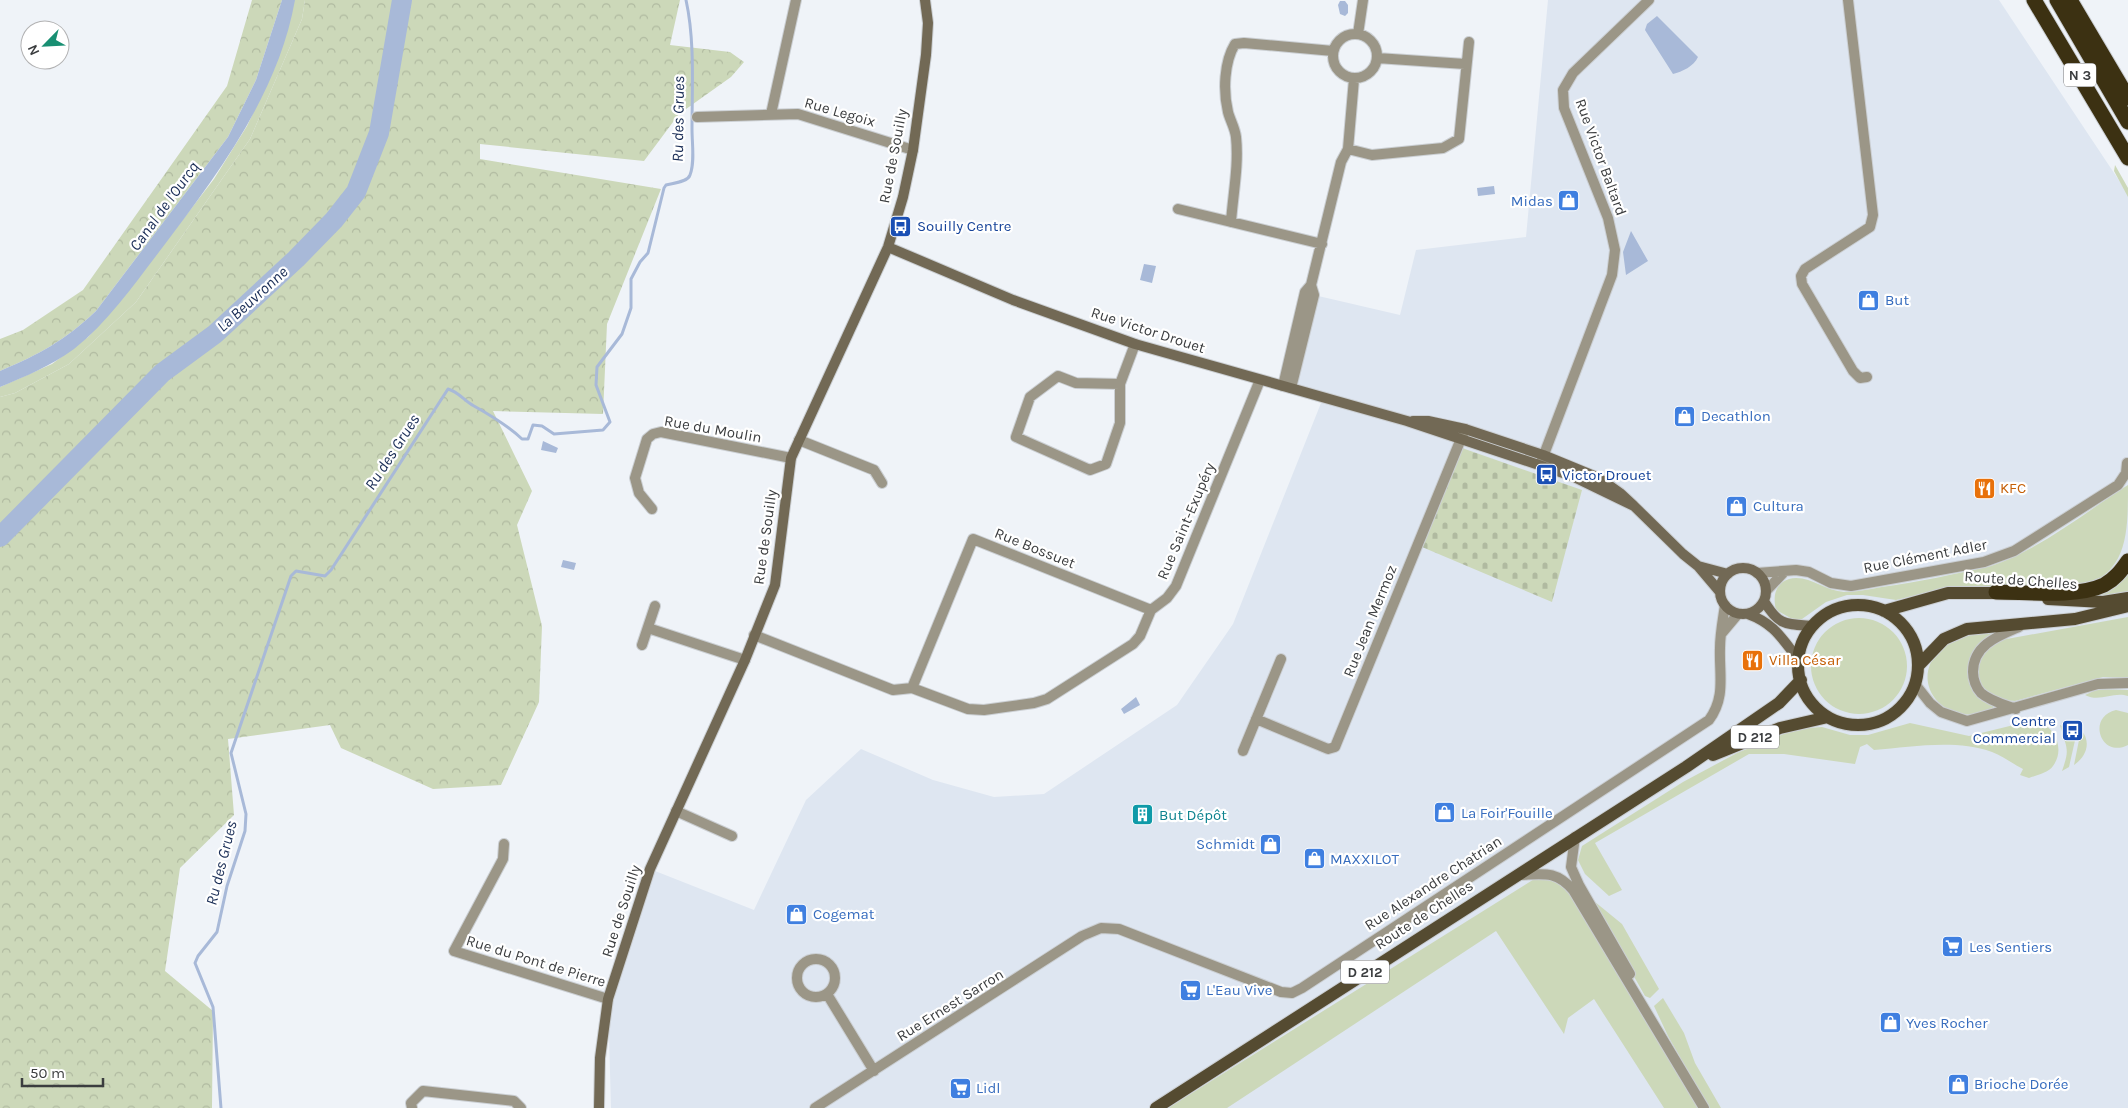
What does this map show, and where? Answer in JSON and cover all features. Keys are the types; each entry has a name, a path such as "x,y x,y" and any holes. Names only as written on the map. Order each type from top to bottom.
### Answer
{"highway":[{"name":"N 3","path":"2034,0 2126,155"},
{"name":"N 3","path":"2057,0 2128,122"},
{"path":"2070,0 2128,98"},
{"path":"2126,155 2128,169"},
{"path":"1996,592 2084,591 2104,584 2119,574 2128,561"}],"main road":[{"name":"Route de Chelles","path":"1884,612 1948,593 1996,592 2069,601 2103,602 2128,598"},
{"path":"1869,606 1884,612 1906,630 1915,647 1918,666 1915,684 1902,706 1881,720 1854,724 1828,717 1811,701 1801,680 1799,660 1801,648 1813,626 1824,616 1846,607 1869,606"},
{"path":"1918,666 1944,639 1954,633 1985,625 2075,619 2128,606"},
{"name":"Route de Chelles","path":"1156,1108 1515,875 1686,768 1779,703 1801,680"},
{"name":"Route de Chelles","path":"1686,768 1780,728 1828,717"}],"street":[{"path":"771,114 796,0"},
{"name":"Rue de Souilly","path":"599,1108 600,1058 608,999 650,869 745,660 775,585 791,458 888,246 903,197 913,150 926,55 928,23 925,0"},
{"path":"1358,34 1362,0"},
{"name":"Rue Victor Baltard","path":"1542,460 1612,275 1614,250 1608,218 1564,108 1563,90 1573,72 1649,0"},
{"path":"1848,0 1873,214 1870,227 1805,269 1801,276 1802,284 1853,371 1860,378 1867,377"},
{"path":"1358,34 1370,40 1374,45 1377,58 1372,71 1361,78 1354,78 1348,77 1338,70 1334,64 1334,51 1336,45 1345,36 1358,34"},
{"path":"1348,149 1372,155 1443,148 1458,139 1469,42"},
{"path":"1231,222 1237,157 1236,135 1228,113 1225,94 1229,53 1235,44 1244,43 1334,51"},
{"path":"1377,58 1466,64"},
{"path":"1287,387 1314,295 1311,285 1341,162 1348,149 1354,78"},
{"name":"Rue Legoix","path":"698,117 798,114 913,150"},
{"path":"1178,209 1322,244"},
{"name":"Rue Victor Drouet","path":"888,246 1013,300 1135,344 1407,422 1461,440 1542,460"},
{"path":"1120,384 1076,383 1058,376 1030,397 1016,437 1090,470 1106,464 1120,423 1120,384 1135,344"},
{"name":"Rue Saint-Exupéry","path":"754,635 893,690 912,688 968,709 984,710 1034,703 1047,699 1133,644 1140,636 1151,610 1167,598 1176,586 1260,380"},
{"name":"Rue Victor Drouet","path":"1407,422 1428,421 1465,429 1542,460 1634,506 1683,554 1698,566 1720,592 1725,605"},
{"name":"Rue Jean Mermoz","path":"1256,719 1328,748 1335,747 1465,429"},
{"name":"Rue du Moulin","path":"652,509 639,494 635,478 647,439 652,434 661,432 791,458"},
{"path":"800,440 874,470 882,483"},
{"name":"Rue Clément Adler","path":"1757,573 1796,570 1809,572 1831,583 1852,586 1984,562 2014,551 2118,485 2126,473 2127,462"},
{"name":"Rue Bossuet","path":"912,688 973,539 1151,610"},
{"name":"Rue Victor Drouet","path":"1698,566 1728,574 1743,568 1757,573"},
{"path":"1722,633 1743,614 1760,607 1765,596 1785,571"},
{"path":"1757,573 1764,581 1765,596 1772,615 1782,624 1813,626"},
{"path":"1720,592 1724,579 1728,574"},
{"path":"1725,605 1743,614 1765,620 1777,631 1799,660"},
{"name":"Rue Alexandre Chatrian","path":"1101,928 1119,929 1281,992 1292,993 1302,988 1709,720 1717,709 1721,691 1720,647 1725,605"},
{"path":"642,645 655,606"},
{"path":"2016,709 1989,698 1980,692 1973,677 1973,669 1981,648 1988,642 2028,623"},
{"path":"648,628 745,660"},
{"path":"1243,750 1281,659"},
{"path":"1915,684 1930,703 1941,712 1959,720 1977,720 2098,684 2128,684"},
{"path":"676,811 732,836"},
{"path":"1575,837 1571,867 1579,885 1647,1003 1683,1072"},
{"name":"Rue du Pont de Pierre","path":"504,844 503,858 454,951 608,999"},
{"path":"1515,875 1546,874 1565,880 1573,890 1704,1108"},
{"name":"Rue Ernest Sarron","path":"815,1108 1082,936 1101,928"},
{"path":"827,994 874,1070"},
{"path":"412,1108 411,1103 423,1091 514,1101 521,1108"}],"shaded area":[{"path":"1548,0 1999,0 2128,194 2128,1108 611,1108 608,999 650,869 754,910 806,800 861,749 933,780 994,797 1044,794 1177,705 1233,624 1323,398 1291,388 1314,295 1400,315 1416,250 1526,237"}],"green space":[{"path":"252,0 282,0 256,80 228,137 96,311 73,331 51,346 0,371 0,339 23,330 83,290 227,86"},
{"path":"293,0 305,0 302,19 250,139 136,302 69,364 15,393 0,397 0,387 52,364 88,337 120,301 214,179 247,126 274,69"},
{"path":"305,0 680,0 670,45 730,52 744,62 731,77 679,114 644,161 480,144 480,159 661,189 607,324 603,414 493,411 532,491 517,525 542,626 539,702 501,785 433,789 341,748 330,725 228,739 234,815 180,868 165,971 213,1011 212,1108 0,1108 0,397 15,393 69,364 136,302 250,139 302,19"},
{"path":"2115,165 2128,188 2128,197 2114,171"},
{"path":"1462,448 1582,490 1552,602 1422,547"},
{"path":"2128,485 2127,520 2122,550 2116,562 2107,573 2095,582 2078,588 1953,586 1896,600 1863,595 1847,595 1826,602 1802,619 1794,620 1776,610 1776,592 1780,584 1789,579 1803,579 1837,591 1849,592 1923,580 1991,566 2027,550 2062,530"},
{"path":"2128,571 2128,594 2094,599 2097,595"},
{"path":"2128,617 2128,678 2103,677 2015,701 2002,700 1982,688 1978,671 1979,659 1987,650 2001,640"},
{"path":"1859,618 1877,622 1893,632 1903,648 1907,666 1903,684 1893,700 1877,710 1859,714 1841,710 1825,700 1815,684 1811,666 1815,648 1825,632 1841,622"},
{"path":"1996,632 1981,642 1968,665 1969,683 1982,699 1993,705 1993,709 1963,714 1952,711 1942,705 1930,689 1928,669 1932,659 1954,636 1968,633"},
{"path":"2098,689 2128,690 2128,696 2117,695 2096,698 2085,695"},
{"path":"2116,710 2128,713 2128,745 2119,748 2104,742 2099,728 2101,720 2107,714"},
{"path":"2030,721 2045,725 2051,730 2058,743 2058,751 2057,759 2051,768 2042,774 2029,778 2020,775 2023,769 1992,752 1963,746 1933,745 1874,750 1867,744 1860,747 1855,764 1784,754 1749,754 1595,843 1622,890 1609,896 1585,874 1578,860 1582,846 1683,782 1737,753 1796,729 1822,727 1850,735 1868,735 1910,723 1969,736"},
{"path":"2060,725 2069,729 2068,733 2076,736 2069,767 2062,771 2067,749"},
{"path":"2081,730 2086,739 2086,749 2082,758 2074,765"},
{"path":"1539,876 1551,877 1566,886 1699,1108 1664,1108 1594,999 1568,1018 1564,1034 1496,931 1227,1108 1168,1108"},
{"path":"1589,897 1622,924 1659,989 1650,998 1645,996"},
{"path":"1663,998 1684,1033 1695,1063 1721,1108 1709,1108 1668,1036 1654,1006"}],"water":[{"path":"282,0 295,0 287,35 275,69 260,102 242,134 181,223 130,291 98,327 74,349 56,361 0,387 0,371 51,346 73,331 96,311 228,137 256,80"},
{"path":"1340,1 1345,1 1348,5 1348,13 1345,16 1340,14 1338,5"},
{"path":"1657,16 1698,57 1691,66 1673,74 1645,30 1647,24"},
{"path":"1494,186 1495,194 1478,196 1477,188"},
{"path":"1631,231 1648,261 1626,275 1623,252"},
{"path":"1144,264 1156,266 1152,283 1140,280"},
{"path":"543,441 558,448 556,453 541,450"},
{"path":"21,511 30,511 0,541 0,533"},
{"path":"563,560 576,563 574,570 561,567"},
{"path":"1136,697 1140,705 1124,714 1121,709"}],"waterway":[{"name":"La Beuvronne","path":"0,537 162,373 215,334 296,259 334,220 356,192 379,133 402,0"},
{"name":"Ru des Grues","path":"221,1108 213,1007 195,963 198,956 217,932 227,886 245,831 246,814 231,753 291,576 296,571 325,576 331,570 448,389 511,429 522,439 528,439 533,425 542,426 554,434 603,430 610,422 596,385 597,367 622,334 631,308 631,279 640,262 648,253 664,188 666,185 686,179 692,170 692,48 686,0"}],"place":[{"name":"Midas","path":"1569,201"},
{"name":"Souilly Centre","path":"901,226"},
{"name":"But","path":"1869,300"},
{"name":"Decathlon","path":"1685,416"},
{"name":"Victor Drouet","path":"1546,475"},
{"name":"KFC","path":"1984,488"},
{"name":"Cultura","path":"1737,506"},
{"name":"Villa César","path":"1753,660"},
{"name":"Centre Commercial","path":"2072,730"},
{"name":"La Foir'Fouille","path":"1445,813"},
{"name":"But Dépôt","path":"1143,815"},
{"name":"Schmidt","path":"1271,844"},
{"name":"MAXXILOT","path":"1314,859"},
{"name":"Cogemat","path":"797,914"},
{"name":"Les Sentiers","path":"1953,947"},
{"name":"L'Eau Vive","path":"1190,990"},
{"name":"Yves Rocher","path":"1890,1023"},
{"name":"Brioche Dorée","path":"1958,1084"},
{"name":"Lidl","path":"960,1088"}],"water label":[{"name":"Canal de l'Ourcq","path":"164,206"}]}
